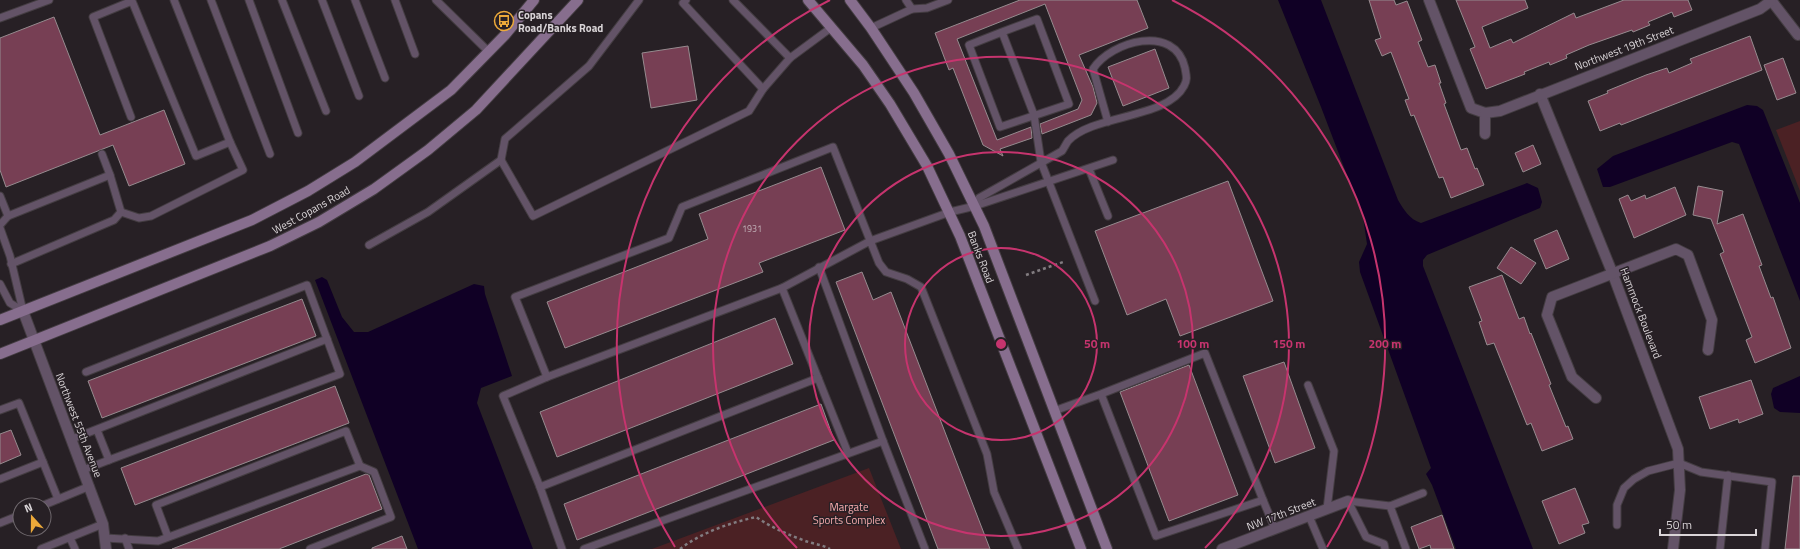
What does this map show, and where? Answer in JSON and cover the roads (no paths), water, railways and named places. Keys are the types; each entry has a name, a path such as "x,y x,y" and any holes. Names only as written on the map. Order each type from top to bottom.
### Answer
{"main road":[{"name":"West Copans Road","path":"0,320 252,220 308,191 355,162 451,90 489,52 534,0"},
{"name":"West Copans Road","path":"0,354 270,246 319,222 374,189 428,150 476,110 578,0"},
{"name":"Banks Road","path":"808,0 863,65 890,104 927,166 950,212 1081,549"},
{"name":"Banks Road","path":"850,0 871,28 914,92 949,154 975,206 984,226 1107,549"}],"street":[{"path":"1429,0 1471,108 1485,113 1485,134"},
{"path":"1771,0 1798,35"},
{"name":"Northwest 19th Street","path":"1485,113 1500,111 1540,94 1760,9 1771,0"},
{"name":"Hammock Boulevard","path":"1540,94 1612,272 1676,442 1679,463 1680,490 1673,549"},
{"path":"1596,398 1572,377 1547,315 1552,297 1612,272 1676,249 1688,255 1712,320 1708,350"},
{"name":"Northwest 55th Avenue","path":"23,311 104,524 106,549"},
{"name":"NW 17th Street","path":"1222,549 1348,501"}],"lane":[{"path":"0,18 49,0"},
{"path":"121,212 139,218 151,216 243,170 230,142 174,0"},
{"path":"211,0 270,154"},
{"path":"249,0 298,133"},
{"path":"282,0 326,111"},
{"path":"322,0 359,96"},
{"path":"355,0 385,78"},
{"path":"395,0 415,54"},
{"path":"436,0 489,52"},
{"path":"639,0 589,66 504,139 500,160 533,216 749,111 763,89 790,58 832,27"},
{"path":"686,0 683,3 763,89"},
{"path":"733,0 790,58"},
{"path":"906,0 912,9"},
{"path":"871,28 912,9 927,8 948,0"},
{"path":"131,117 93,17 132,1 196,156 230,142"},
{"path":"1037,19 1069,104 1034,115 1000,127 969,45 1037,19"},
{"path":"1002,32 1034,115 1041,162 1095,301"},
{"path":"975,206 979,198 1062,151 1069,140 1077,134 1169,101 1183,88 1187,80 1184,63 1177,51 1168,44 1144,41 1108,53 1098,61 1093,70 1108,122"},
{"path":"547,377 515,297 669,238 682,206 833,147 879,263 886,272 907,279 921,287 987,454 994,492 1018,549"},
{"path":"102,154 121,212"},
{"path":"369,245 428,212 500,160"},
{"path":"562,549 540,487 504,396 547,377 782,288 870,241 950,212 975,206 1113,160"},
{"path":"1089,169 1108,216"},
{"path":"23,311 12,264 0,226 8,216 110,175"},
{"path":"0,196 8,216"},
{"path":"12,264 114,220 121,212"},
{"path":"819,267 883,441 926,549"},
{"path":"0,284 10,303 23,311"},
{"path":"83,470 340,374 307,285 86,372"},
{"path":"782,288 848,453"},
{"path":"72,439 327,339"},
{"path":"1054,411 1205,353 1275,529"},
{"path":"540,487 818,378"},
{"path":"1308,385 1334,451 1327,509"},
{"path":"1101,394 1156,536 1263,500"},
{"path":"0,410 19,403 58,499"},
{"path":"97,430 109,460"},
{"path":"168,537 156,505 346,432 360,466"},
{"path":"584,549 883,441"},
{"path":"0,479 43,462"},
{"path":"1617,525 1617,505 1624,488 1634,479 1648,471 1679,463 1701,472 1772,482 1765,549"},
{"path":"105,538 158,541 360,466 374,472 391,517 310,549"},
{"path":"1720,549 1728,476"},
{"path":"52,502 90,486"},
{"path":"1348,501 1390,506 1423,493"},
{"path":"1348,501 1366,537 1384,544 1385,549"},
{"path":"1390,506 1406,549"},
{"path":"1309,516 1323,549"},
{"path":"0,523 12,518"},
{"path":"40,549 104,524"},
{"path":"70,538 75,549"},
{"path":"125,538 129,549"}],"place":[{"name":"Copans Road/Banks Road","path":"504,21"}],"park label":[{"name":"Margate Sports Complex","path":"849,513"}]}
